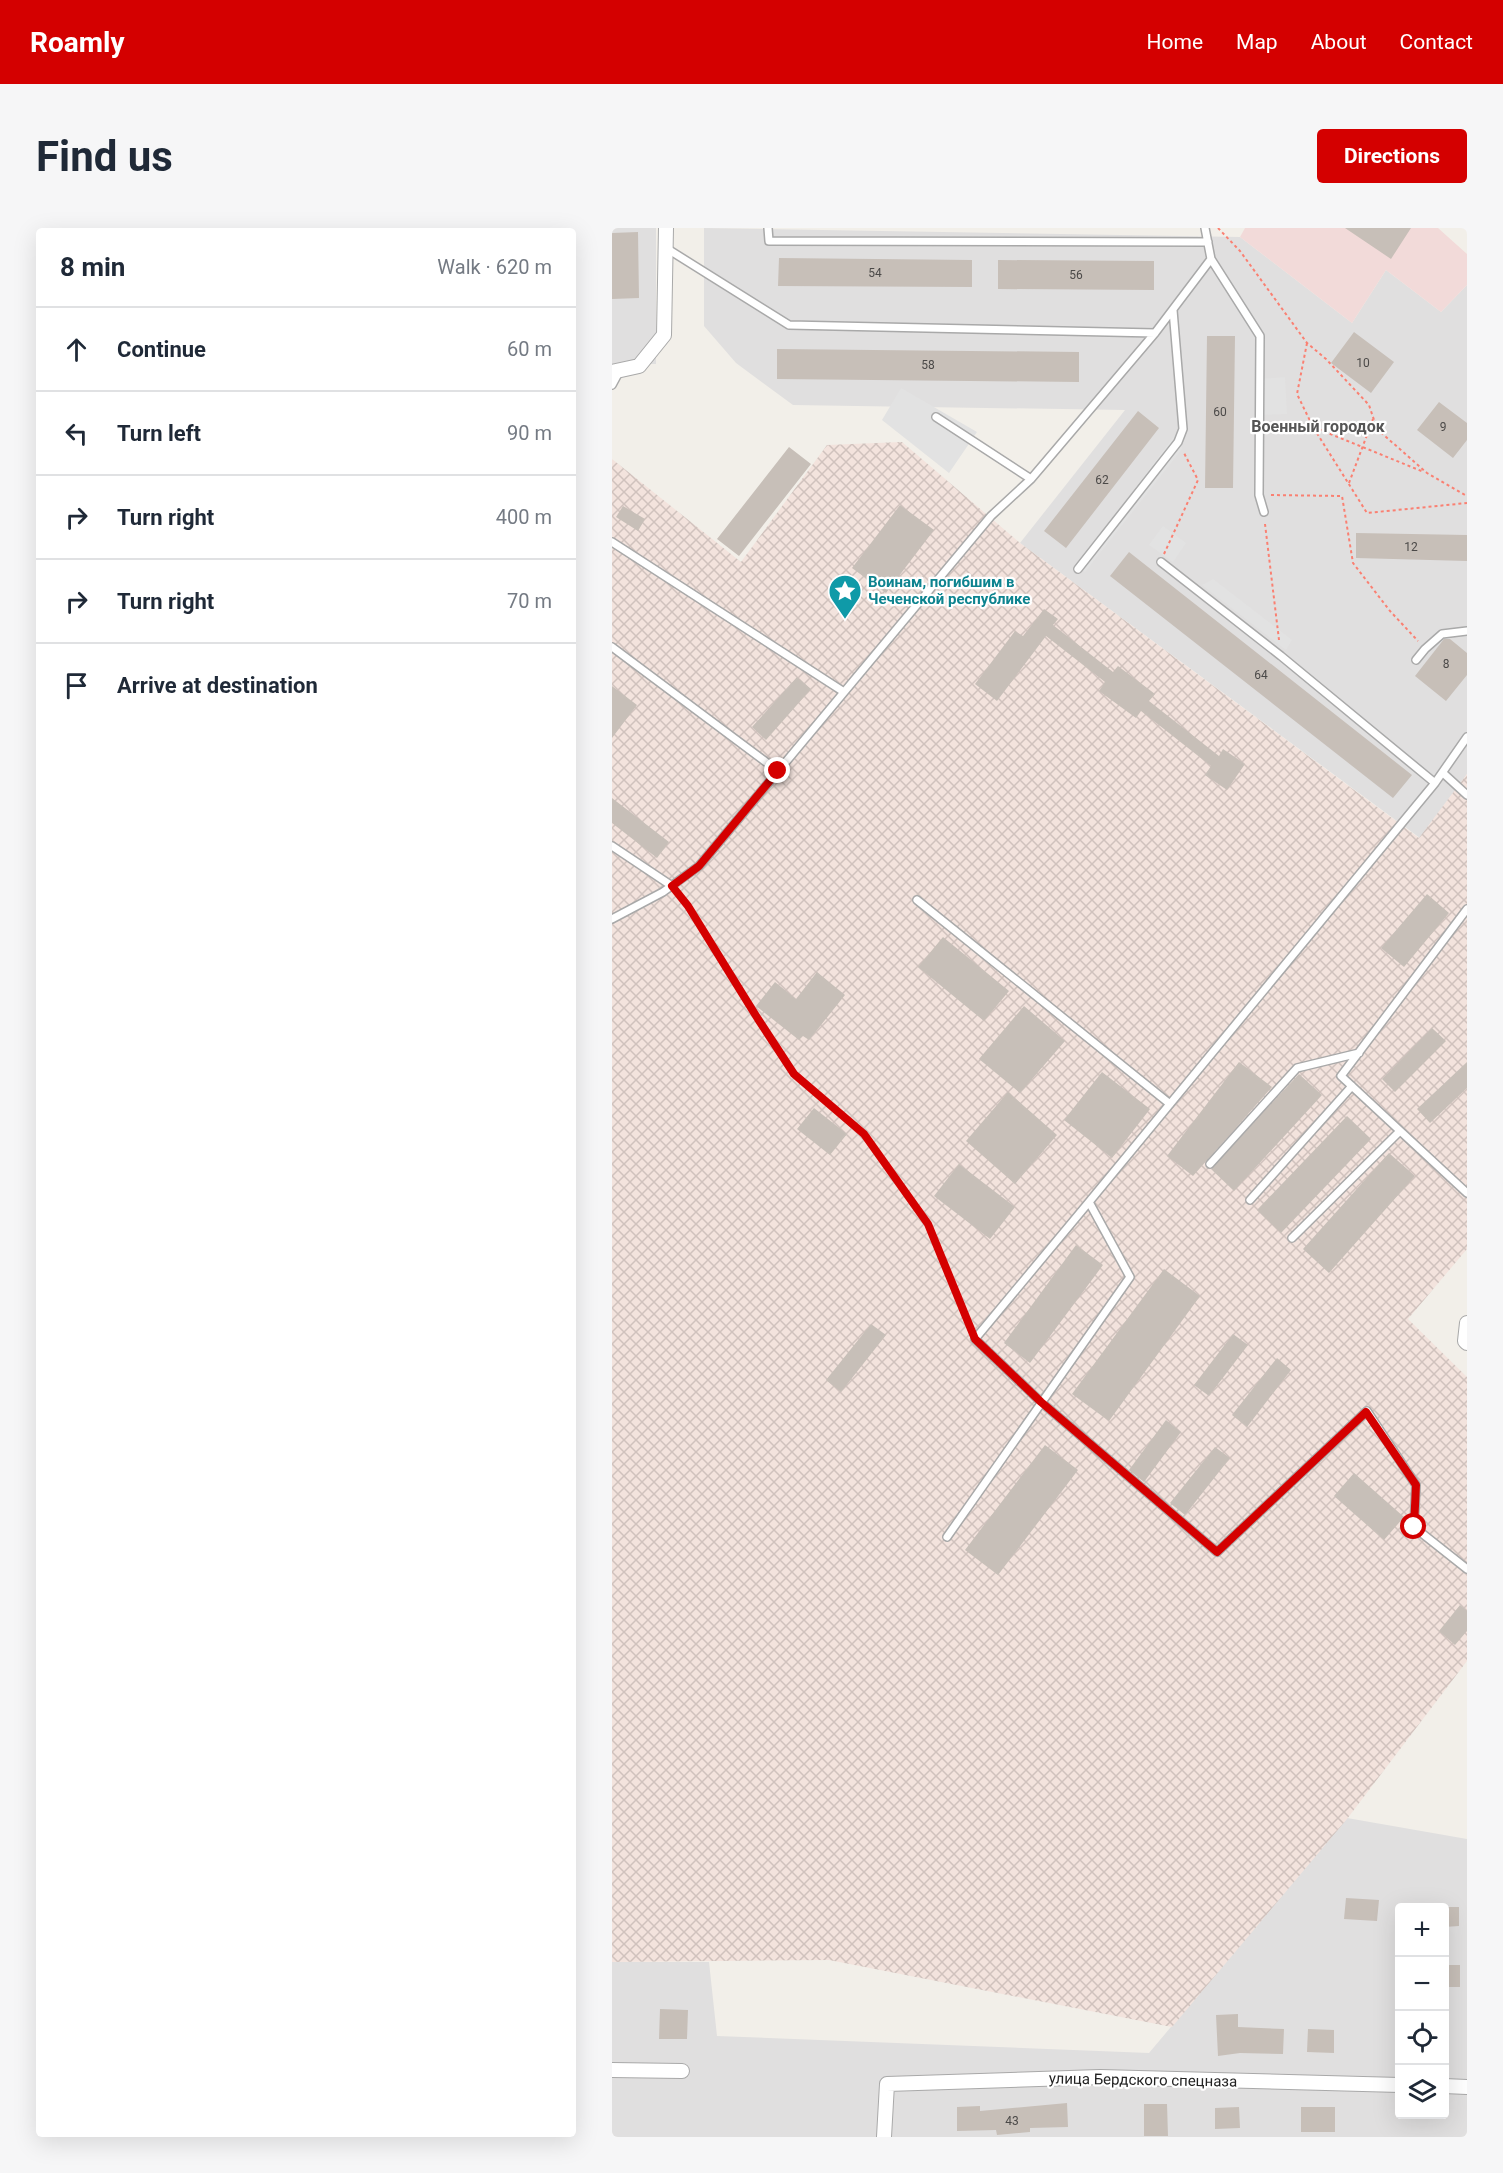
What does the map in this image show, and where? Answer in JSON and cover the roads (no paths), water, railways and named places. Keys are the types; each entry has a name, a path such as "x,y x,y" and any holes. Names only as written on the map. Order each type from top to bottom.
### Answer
{"street":[{"path":"616,371 639,366 664,335 666,228"},
{"path":"1467,1323 1465,1341 1467,1343"},
{"path":"612,2070 682,2071"},
{"name":"улица Бердского спецназа","path":"884,2137 887,2084 1100,2077 1395,2085"},
{"path":"1449,2086 1467,2087"}],"lane":[{"path":"768,228 769,241 1208,242"},
{"path":"1205,228 1211,258 1260,336 1259,495 1264,512"},
{"path":"666,248 789,325 1155,333"},
{"path":"612,919 672,886 699,866 991,516 1031,479 1155,333 1211,258"},
{"path":"1078,569 1178,442 1183,429 1173,310"},
{"path":"612,385 616,371"},
{"path":"936,417 1031,479"},
{"path":"612,542 844,692"},
{"path":"1161,562 1281,656 1435,783"},
{"path":"1416,660 1442,634 1467,631"},
{"path":"612,647 778,771"},
{"path":"1467,737 1435,783 975,1339 1041,1402 1217,1552 1366,1412 1416,1485 1414,1527 1467,1569"},
{"path":"1443,773 1467,795"},
{"path":"612,846 672,886"},
{"path":"917,900 1170,1104"},
{"path":"1467,909 1341,1076 1467,1192"},
{"path":"1210,1164 1297,1068 1359,1053"},
{"path":"1250,1200 1352,1086"},
{"path":"1292,1238 1400,1131"},
{"path":"947,1537 1130,1277 1089,1202"}],"place":[{"name":"Воинам, погибшим в Чеченской республике","path":"845,620"}],"district":[{"name":"Военный городок","path":"1318,426"}]}
